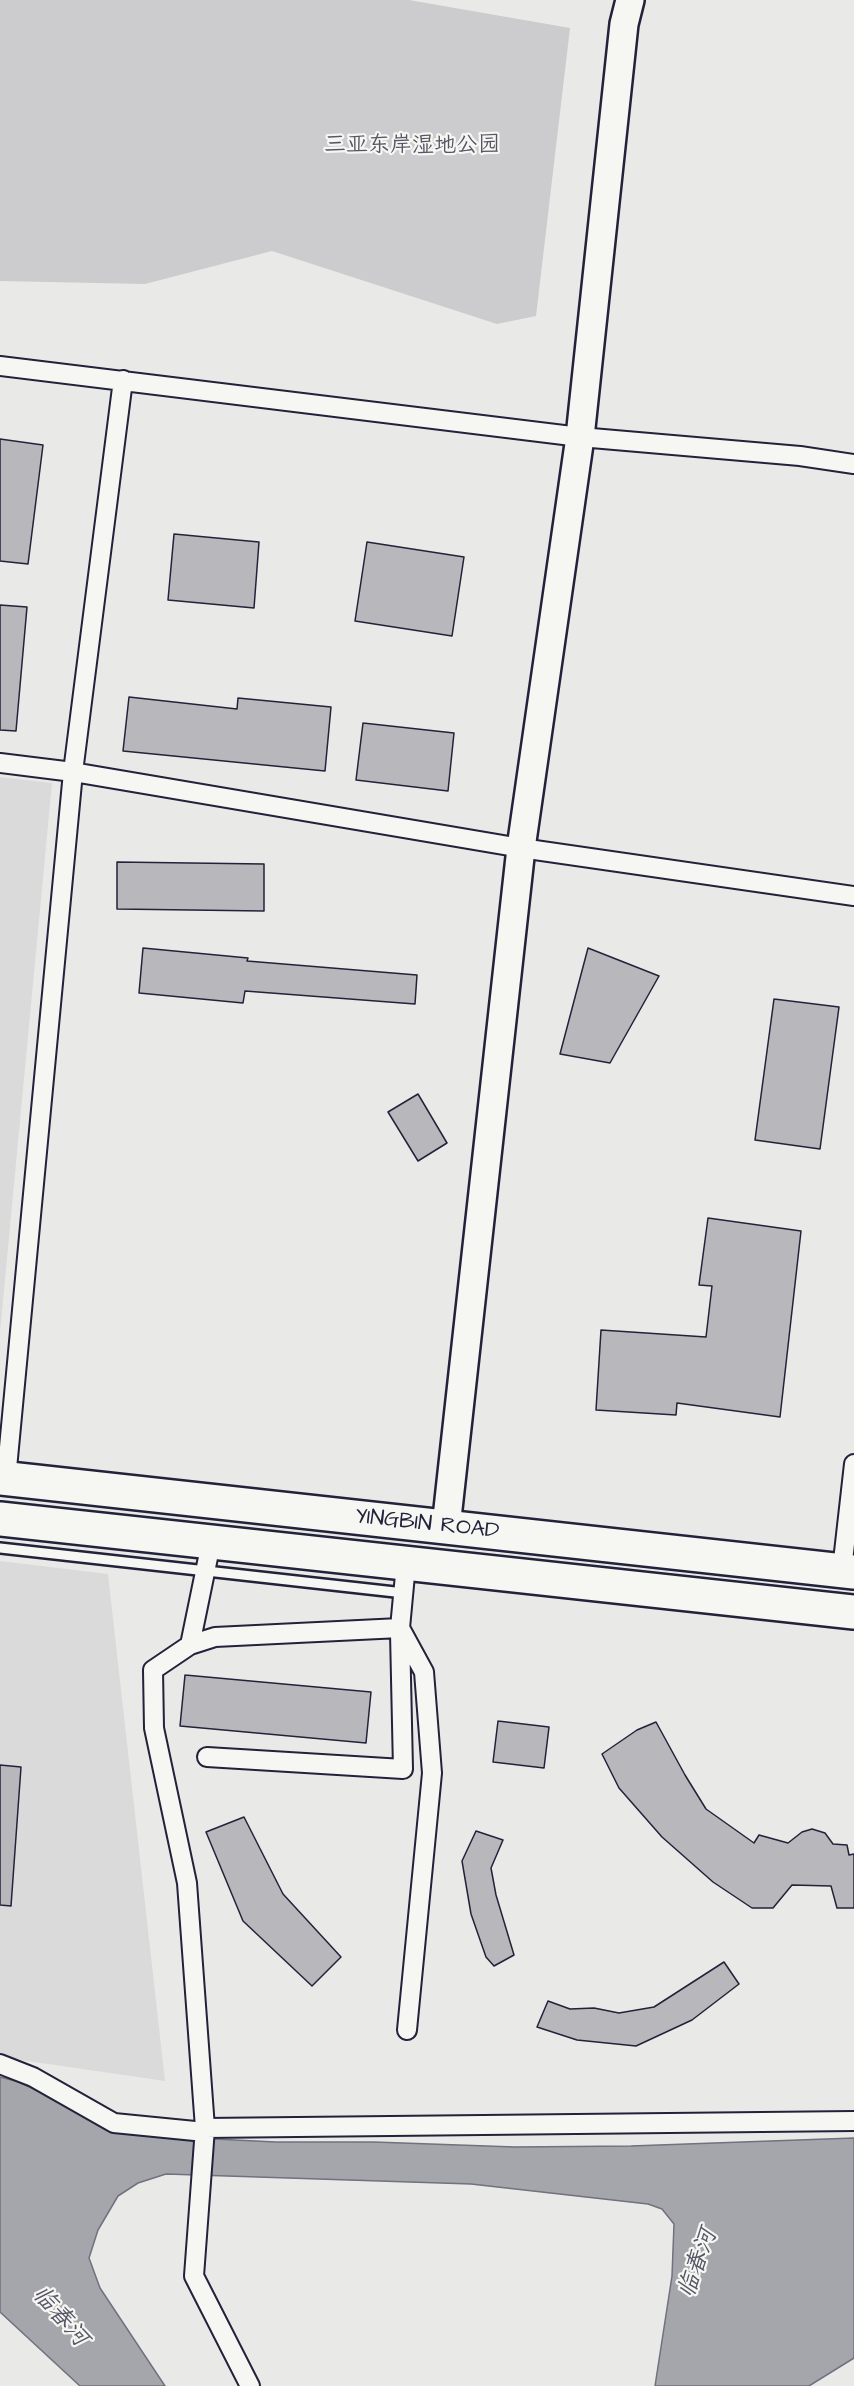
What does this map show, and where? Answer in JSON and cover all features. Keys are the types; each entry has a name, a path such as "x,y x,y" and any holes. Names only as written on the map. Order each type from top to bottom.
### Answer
{"highway":[{"name":"YINGBIN ROAD","path":"3,1478 848,1571"},
{"name":"YINGBIN ROAD","path":"0,1519 209,1556 405,1579 854,1612"}],"street":[{"path":"446,1527 521,848 580,437 623,35 630,0"},
{"path":"0,366 580,437 800,456 854,464"},
{"path":"3,1478 73,772 123,380"},
{"path":"0,763 73,772 521,848 854,896"},
{"path":"848,1571 854,1464"},
{"path":"190,1644 209,1556"},
{"path":"403,1769 400,1628 405,1579"},
{"path":"250,2386 194,2277 198,2198 205,2130 187,1883 154,1728 153,1670 190,1644 214,1637 400,1628"},
{"path":"400,1628 424,1672 432,1773 407,2030"},
{"path":"207,1757 403,1769 432,1773"},
{"path":"0,2064 33,2077 114,2123 205,2130 854,2121"}],"lane":[{"path":"0,1548 209,1556"}],"shaded area":[{"path":"0,777 52,783 0,1332"},
{"path":"0,1561 108,1574 165,2081 0,2057"}],"green space":[{"name":"三亚东岸湿地公园","path":"0,0 409,0 570,28 536,316 497,324 272,251 145,284 0,281"}],"water":[{"name":"临春河","path":"0,2077 19,2082 133,2135 276,2142 374,2142 515,2147 631,2146 854,2138 854,2358 809,2386 655,2386 672,2276 674,2224 662,2209 648,2204 471,2184 166,2174 138,2183 118,2196 98,2230 89,2258 100,2288 165,2386 80,2386 0,2312"}],"building":[{"path":"0,439 43,445 28,564 0,561"},
{"path":"174,534 259,542 254,608 168,600"},
{"path":"367,542 464,557 452,636 355,621"},
{"path":"0,605 27,607 16,731 0,730"},
{"path":"129,697 237,709 238,698 331,707 325,771 123,751"},
{"path":"363,723 454,733 448,791 356,780"},
{"path":"117,862 264,864 264,911 117,909"},
{"path":"143,948 248,958 247,961 417,975 415,1004 245,991 243,1003 139,993"},
{"path":"588,948 659,976 610,1063 560,1054"},
{"path":"774,999 839,1007 820,1149 755,1140"},
{"path":"418,1094 447,1143 418,1161 388,1112"},
{"path":"708,1218 801,1231 780,1417 677,1403 676,1415 596,1410 601,1330 706,1337 712,1286 699,1285"},
{"path":"185,1675 371,1692 366,1743 180,1726"},
{"path":"498,1721 549,1727 544,1768 493,1762"},
{"path":"656,1722 706,1809 754,1843 759,1835 788,1843 802,1832 812,1829 825,1833 833,1844 847,1845 849,1855 854,1854 854,1908 837,1908 831,1886 792,1885 773,1908 752,1908 713,1882 662,1837 619,1788 602,1754 637,1730"},
{"path":"0,1765 21,1767 11,1906 0,1905"},
{"path":"244,1817 283,1894 341,1957 312,1986 243,1921 206,1832"},
{"path":"476,1831 503,1840 491,1868 496,1895 514,1955 494,1966 486,1957 471,1914 462,1861"},
{"path":"724,1962 739,1984 692,2020 636,2046 577,2040 537,2027 548,2001 570,2009 594,2008 619,2013 654,2007"}]}
